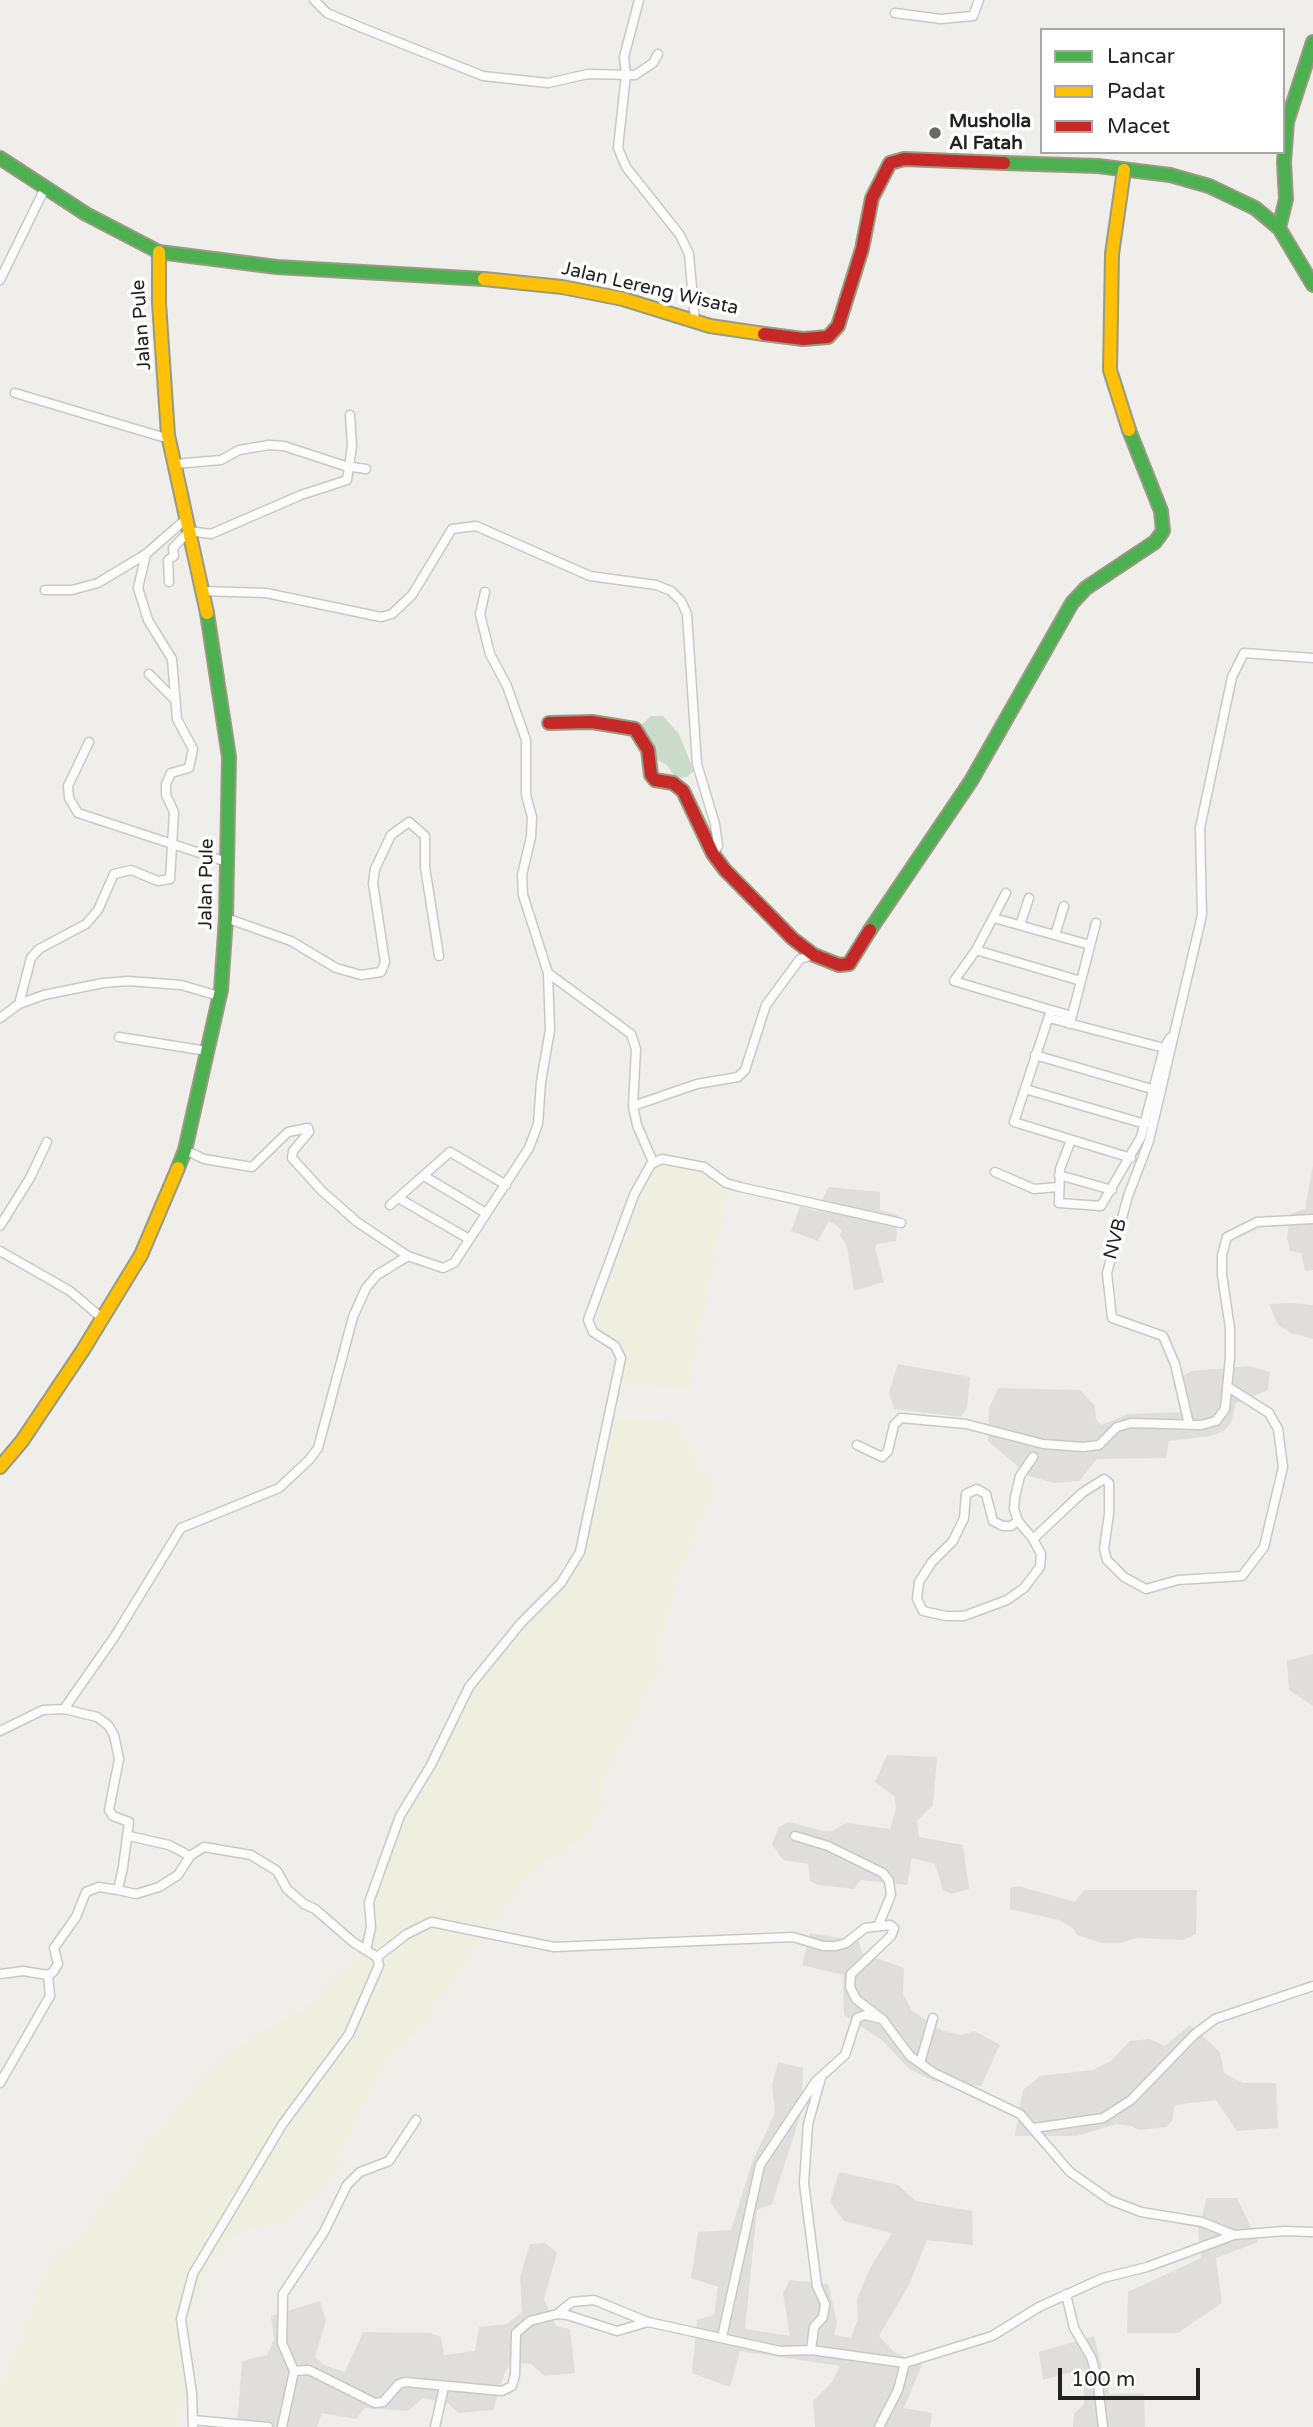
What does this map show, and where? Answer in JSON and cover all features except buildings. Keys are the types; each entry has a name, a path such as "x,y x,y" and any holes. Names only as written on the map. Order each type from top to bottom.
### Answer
{"street":[{"path":"314,0 327,13 349,23 483,76 548,83 588,74 639,74 658,54"},
{"path":"639,0 626,40 623,66 626,74 618,148 620,157 680,235 689,254 695,321"},
{"path":"895,13 941,19 973,16 979,0"},
{"path":"1285,149 1287,122 1313,41"},
{"path":"1279,228 1286,199 1285,154"},
{"name":"Jalan Lereng Wisata","path":"0,158 86,214 159,253 277,267 437,275 562,287 623,299 695,321 803,340 834,334 847,303 872,198 881,175 890,163 904,159 969,159 1124,170 1170,175 1209,186 1255,208 1279,228 1313,285"},
{"path":"549,723 592,722 635,729 648,750 651,775 655,780 673,783 684,791 713,854 773,919 814,955 839,965 849,964 891,897 926,851 971,781 1072,603 1086,588 1155,542 1163,531 1161,511 1118,400 1111,370 1112,254 1124,170"},
{"path":"0,280 3,264 45,188"},
{"name":"Jalan Pule","path":"0,1467 22,1441 103,1319 141,1255 185,1150 219,996 226,918 229,757 202,591 169,439 159,303 159,253"},
{"path":"15,393 169,439"},
{"path":"187,525 211,534 235,526 301,495 347,480 350,415"},
{"path":"175,464 221,460 240,450 269,445 300,449 311,457 349,467 366,468"},
{"path":"45,590 72,590 98,583 187,525"},
{"path":"169,582 168,560 174,556 173,548 187,525"},
{"path":"202,591 266,593 381,617 392,614 412,595 452,528 476,526 590,576 656,585 671,591 681,601 687,614 697,764 715,824 718,846 713,854"},
{"path":"19,1004 31,958 39,949 86,925 98,909 114,874 131,870 158,881 168,882 172,874 174,810 166,795 166,784 171,773 189,768 193,752 179,724 174,699 172,659 141,604 138,588 146,554"},
{"path":"185,1150 204,1159 252,1167 288,1132 308,1128 309,1132 293,1151 292,1158 357,1222 408,1255 443,1268 454,1263 529,1147 538,1124 541,1082 550,1030 548,973 523,895 522,875 531,837 532,817 526,796 526,740 507,686 490,654 480,614 485,592"},
{"path":"1070,1140 1059,1175 1059,1203 1101,1206 1131,1158 1146,1124 1164,1048 1175,1027 1202,915 1200,828 1232,677 1244,653 1313,658"},
{"path":"149,674 174,699"},
{"path":"89,742 68,786 69,797 78,813 227,862"},
{"path":"226,918 290,941 336,968 361,975 381,972 385,962 373,883 375,869 391,835 409,821 425,836 425,867 439,956"},
{"path":"1006,893 976,950 954,981 1050,1014 1164,1048"},
{"path":"1020,925 1029,898"},
{"path":"1055,935 1063,906"},
{"path":"994,918 1090,945"},
{"path":"1071,1020 1096,923"},
{"path":"976,950 1081,981"},
{"path":"633,1106 697,1084 738,1077 745,1070 766,1005 800,959 814,955"},
{"path":"548,973 631,1034 636,1049 633,1106 637,1125 653,1162"},
{"path":"0,1018 19,1004 61,990 128,981 181,985 219,996"},
{"path":"1050,1014 1014,1122 1131,1158"},
{"name":"NVB","path":"1175,1027 1149,1141 1128,1196 1107,1273 1112,1318 1163,1336 1175,1364 1189,1424"},
{"path":"119,1037 206,1051"},
{"path":"1035,1055 1155,1090"},
{"path":"1025,1089 1146,1124"},
{"path":"0,1226 30,1178 47,1142"},
{"path":"390,1205 400,1199 450,1152 506,1185"},
{"path":"366,1950 371,1927 369,1902 400,1816 431,1765 469,1687 521,1623 561,1583 580,1552 621,1358 615,1346 593,1332 588,1320 634,1195 653,1162 667,1159 704,1167 726,1183 740,1187 901,1223"},
{"path":"995,1172 1034,1189 1058,1187"},
{"path":"1059,1175 1112,1191"},
{"path":"424,1176 486,1213"},
{"path":"400,1199 469,1239"},
{"path":"857,1445 876,1457 884,1456 894,1425 901,1418 966,1424 1043,1444 1083,1447 1098,1445 1116,1427 1131,1423 1210,1423 1221,1417 1228,1387 1231,1340 1222,1255 1227,1237 1256,1222 1313,1219"},
{"path":"0,1251 70,1291 103,1319"},
{"path":"64,1709 115,1636 123,1617 181,1528 279,1488 309,1460 318,1448 353,1317 366,1288 377,1275 408,1255"},
{"path":"1033,1539 1082,1493 1104,1479 1109,1483 1109,1514 1104,1549 1107,1560 1124,1577 1146,1589 1178,1580 1242,1576 1264,1547 1283,1466 1278,1429 1269,1413 1228,1387"},
{"path":"1018,1521 1011,1526 998,1524 993,1521 986,1494 977,1489 966,1494 964,1518 953,1541 932,1562 919,1582 917,1599 923,1611 927,1614 964,1616 1007,1600 1024,1588 1040,1567 1041,1554 1018,1521 1014,1509 1020,1476 1033,1457"},
{"path":"0,1731 43,1710 64,1709 97,1717 108,1725 114,1735 119,1759 109,1810 113,1816 129,1822 129,1836 118,1890"},
{"path":"129,1836 169,1844 190,1856"},
{"path":"794,1836 828,1846 883,1873 889,1881 891,1895 879,1924"},
{"path":"0,2083 50,1996 48,1975 58,1964 55,1944 76,1917 86,1892 100,1887 136,1894 159,1888 178,1875 190,1856 204,1847 259,1858 277,1871 287,1889 304,1904 315,1909 377,1956"},
{"path":"377,1956 407,1934 431,1922 554,1947 793,1937 822,1946 836,1946 846,1943 865,1928 879,1924 892,1926 894,1932 851,1974 850,1987 856,1998 883,2020 897,2041 920,2063 954,2085 1020,2113 1070,2172 1110,2200 1140,2212 1191,2219 1234,2235"},
{"path":"268,2427 195,2422 181,2319 193,2274 282,2125 349,2034 379,1970 377,1956"},
{"path":"0,1974 23,1971 48,1975"},
{"path":"1034,2127 1103,2118 1131,2100 1195,2034 1215,2019 1313,1986"},
{"path":"722,2337 760,2165 821,2077 845,2055 857,2018 865,2015 883,2020"},
{"path":"920,2063 933,2018"},
{"path":"811,2350 814,2327 823,2317 825,2304 817,2286 804,2183 808,2124 821,2077"},
{"path":"282,2427 294,2371 282,2343 283,2294 324,2232 353,2177 389,2161 416,2120"},
{"path":"294,2371 309,2370 375,2403 383,2402 405,2382 502,2391 512,2386 517,2357 516,2333 530,2321 556,2314 572,2302 594,2300 649,2322 780,2351 811,2350 905,2363 992,2336 1066,2294 1103,2278 1147,2267 1234,2235 1313,2232"},
{"path":"1066,2294 1074,2328 1091,2357 1097,2377 1103,2427"},
{"path":"556,2314 617,2331 649,2322"},
{"path":"879,2427 898,2390 905,2363"},
{"path":"435,2427 444,2387"}],"shaded area":[{"path":"1313,1165 1313,1270 1305,1271 1301,1253 1290,1251 1287,1238 1290,1214 1305,1209"},
{"path":"829,1187 880,1192 880,1210 898,1215 896,1241 877,1244 875,1248 884,1282 854,1291 847,1246 840,1235 842,1231 835,1224 829,1221 818,1241 791,1231 800,1206 816,1211"},
{"path":"1269,1304 1313,1305 1313,1339 1291,1333 1278,1325"},
{"path":"898,1364 970,1377 967,1408 961,1417 894,1409 889,1392"},
{"path":"1249,1366 1270,1372 1268,1390 1236,1403 1231,1423 1224,1431 1211,1436 1169,1441 1166,1458 1097,1459 1079,1481 1054,1483 1029,1476 988,1441 989,1408 998,1388 1080,1390 1095,1406 1096,1419 1101,1425 1128,1414 1180,1412 1173,1381 1192,1371"},
{"path":"1313,1654 1313,1706 1289,1690 1287,1661"},
{"path":"887,1755 937,1757 933,1805 917,1821 919,1837 963,1845 969,1889 951,1894 943,1890 935,1864 912,1858 907,1885 861,1880 854,1889 818,1885 810,1881 808,1864 783,1860 772,1844 779,1827 789,1822 823,1831 832,1831 847,1823 890,1829 896,1808 895,1797 875,1782"},
{"path":"1018,1886 1075,1902 1084,1890 1197,1890 1196,1934 1183,1940 1137,1938 1120,1943 1102,1943 1077,1935 1074,1929 1059,1920 1010,1909 1010,1888"},
{"path":"810,1933 859,1941 862,1953 904,1968 903,1994 912,2011 943,2031 961,2035 975,2031 1000,2045 981,2086 933,2081 908,2068 883,2041 844,2015 843,1975 802,1965"},
{"path":"1190,2025 1220,2052 1224,2073 1243,2083 1276,2083 1278,2128 1237,2131 1216,2100 1175,2105 1172,2121 1166,2127 1139,2130 1117,2124 1077,2136 1015,2136 1023,2090 1040,2076 1093,2070 1111,2061 1130,2041 1149,2039 1165,2046"},
{"path":"778,2062 803,2068 801,2113 772,2204 757,2210 745,2329 790,2336 783,2293 790,2280 828,2284 837,2322 834,2335 851,2338 858,2319 857,2299 870,2268 892,2233 844,2221 830,2202 839,2172 898,2185 916,2201 972,2211 973,2245 927,2240 909,2285 879,2336 894,2352 922,2365 904,2408 932,2413 930,2427 815,2427 813,2401 832,2382 840,2366 740,2351 730,2387 692,2373 697,2320 714,2315 718,2287 691,2278 698,2232 731,2230 753,2160 775,2113 772,2085"},
{"path":"1207,2198 1237,2198 1258,2242 1216,2258 1222,2303 1178,2333 1127,2333 1128,2292 1201,2258 1198,2230"},
{"path":"545,2243 557,2253 544,2299 556,2326 570,2329 575,2373 545,2376 531,2364 517,2363 506,2369 493,2410 458,2413 449,2404 423,2398 408,2411 365,2408 356,2419 322,2413 317,2427 237,2427 242,2361 267,2355 274,2339 271,2316 320,2301 326,2321 315,2357 324,2365 345,2372 363,2332 431,2333 441,2337 444,2355 475,2351 479,2327 507,2324 522,2312 520,2277 530,2244"},
{"path":"1094,2336 1109,2394 1144,2393 1145,2427 1073,2427 1074,2414 1084,2404 1084,2369 1043,2380 1039,2352"}],"green space":[{"path":"651,716 663,716 679,734 694,771 687,777 676,778 666,764 655,759 640,726"},
{"path":"659,1162 731,1174 688,1389 622,1382 625,1357 620,1343 600,1330 595,1322 636,1211"},
{"path":"615,1418 678,1423 714,1491 675,1583 668,1619 661,1634 662,1660 607,1771 605,1797 590,1830 577,1843 547,1860 510,1900 416,2034 401,2044 389,2060 348,2138 335,2171 324,2186 284,2223 260,2226 229,2238 207,2267 188,2325 192,2353 184,2374 183,2400 177,2427 0,2427 0,2385 48,2267 110,2197 146,2144 209,2072 227,2054 314,2002 358,1953 368,1930 366,1901 395,1811 429,1761 452,1708 478,1670 567,1565 597,1508"}],"traffic: fast":[{"path":"1285,149 1287,122 1313,42"},
{"path":"1279,228 1286,199 1285,154"},
{"path":"0,158 86,214 159,252 277,267 484,279"},
{"path":"1004,163 1098,166 1170,175 1209,186 1255,208 1279,228 1313,285"},
{"path":"870,930 971,781 1072,603 1086,588 1155,542 1163,531 1161,511 1129,430"},
{"path":"178,1168 185,1150 221,990 226,918 229,757 207,613"}],"traffic: slow":[{"path":"1124,170 1112,254 1110,370 1129,430"},
{"path":"159,252 159,303 168,435 207,613"},
{"path":"484,279 562,287 623,299 710,326 764,334"},
{"path":"0,1467 22,1441 83,1350 141,1255 178,1168"}],"traffic: jam":[{"path":"764,334 803,339 828,337 838,326 862,249 872,198 890,163 904,159 1004,163"},
{"path":"549,723 592,722 635,729 648,750 651,775 655,780 673,783 683,791 713,854 725,870 793,939 814,955 839,965 849,964 870,930"}],"place":[{"name":"Musholla Al Fatah","path":"935,133"}]}
